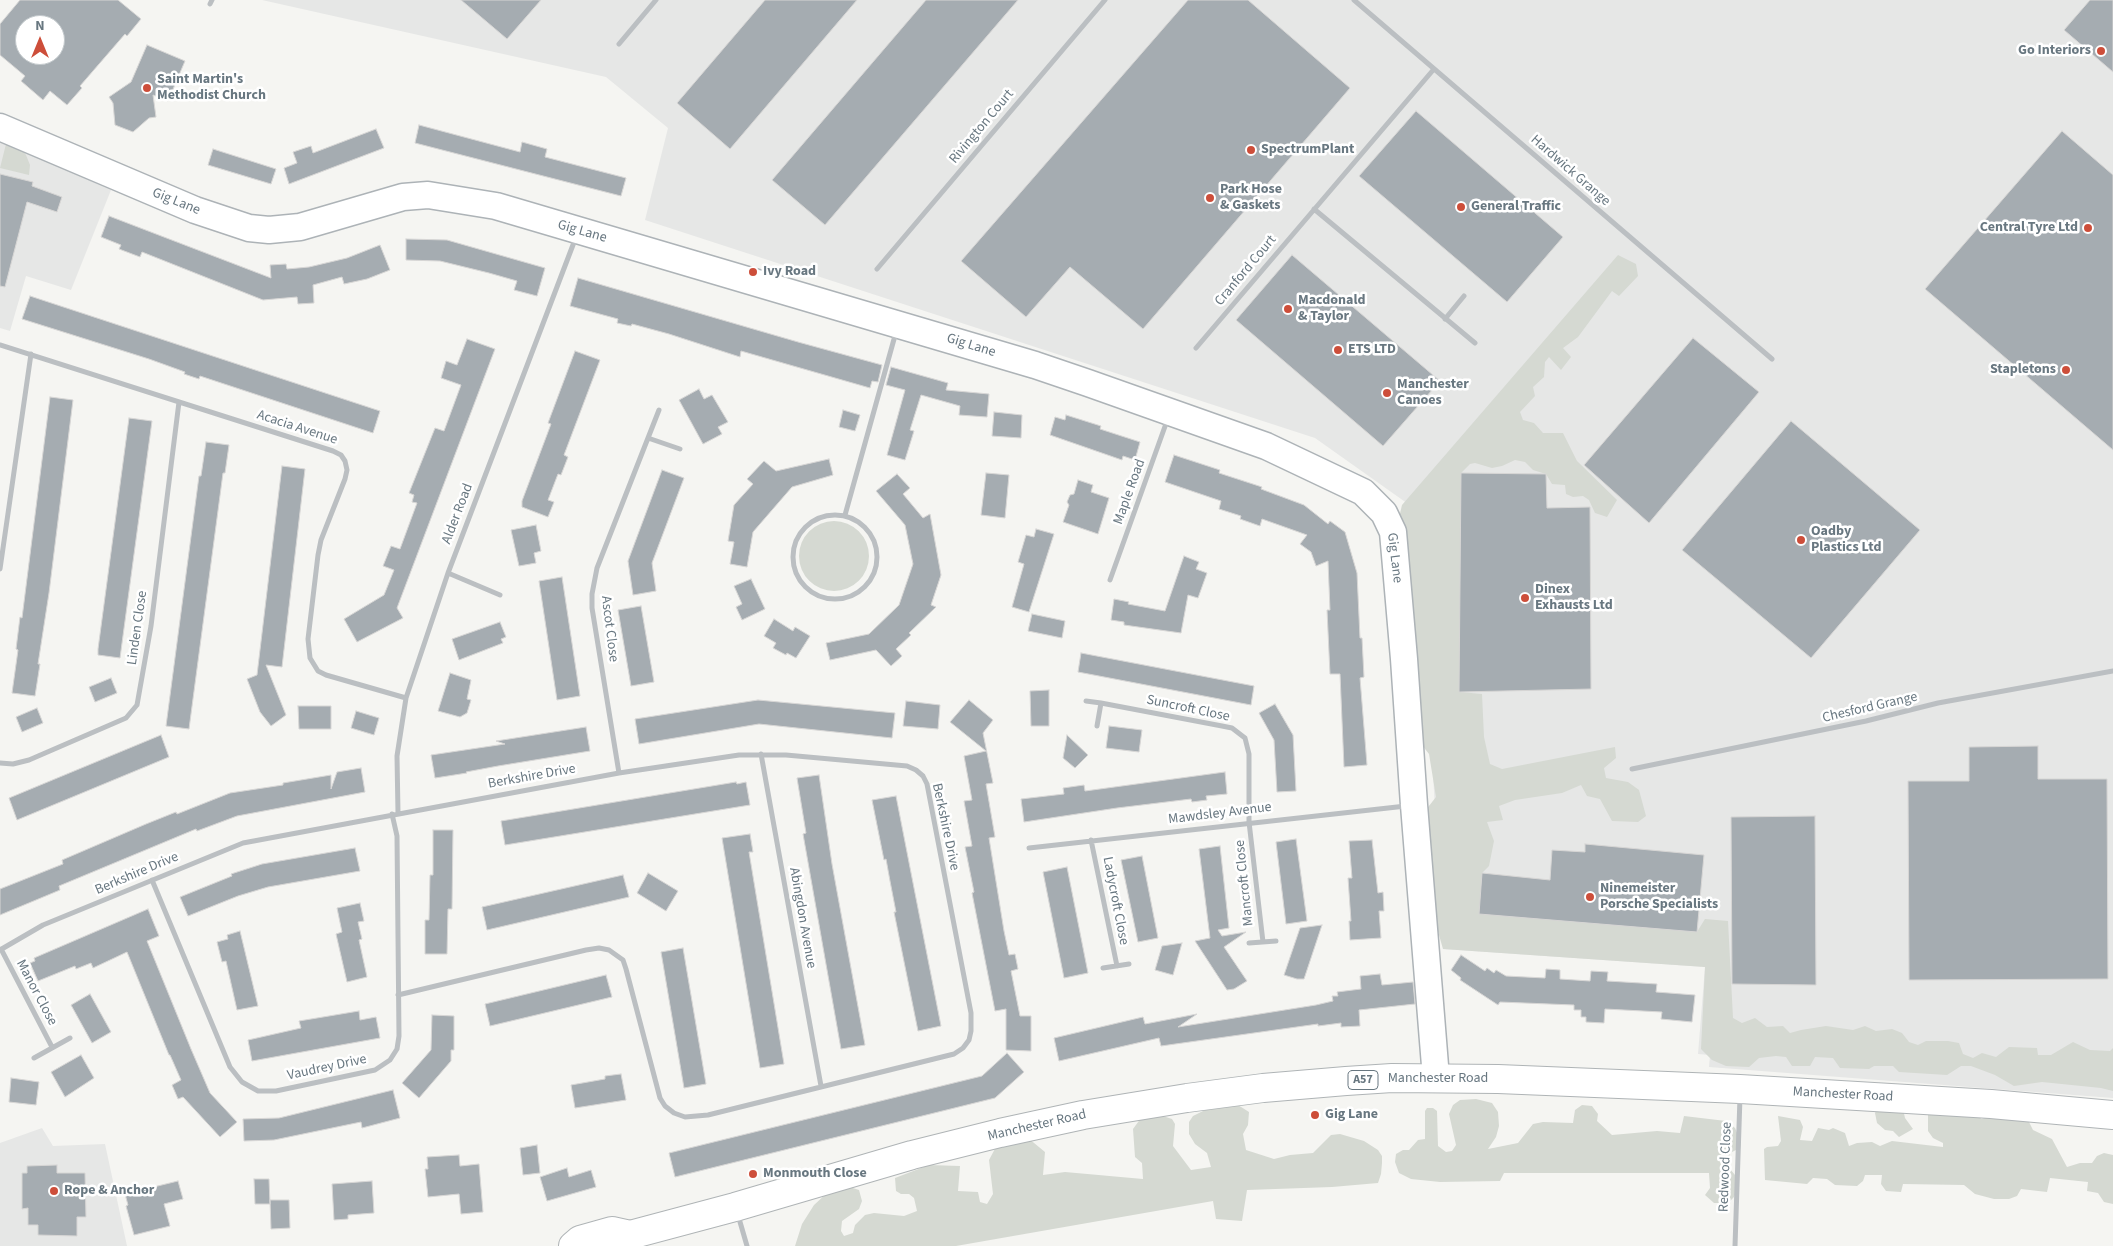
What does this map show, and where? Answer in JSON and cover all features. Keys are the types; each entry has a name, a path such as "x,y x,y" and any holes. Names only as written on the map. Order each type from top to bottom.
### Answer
{"main road":[{"name":"Manchester Road","path":"574,1246 580,1240 612,1231 625,1241 912,1155 1083,1115 1263,1088 1373,1079 1436,1078 1740,1089 1968,1102 2113,1115"}],"street":[{"path":"619,44 656,0"},
{"name":"Rivington Court","path":"876,269 1105,0"},
{"name":"Hardwick Grange","path":"1354,0 1772,360"},
{"name":"Cranford Court","path":"1196,348 1434,69"},
{"name":"Gig Lane","path":"0,127 195,210 249,228 269,230 300,227 403,197 428,195 496,206 578,232 1035,365 1266,446 1335,477 1363,492 1384,513 1393,532 1436,1078"},
{"path":"1314,209 1475,344"},
{"name":"Alder Road","path":"395,814 396,756 406,698 448,573 578,232"},
{"path":"1445,319 1464,296"},
{"path":"845,515 899,325"},
{"name":"Acacia Avenue","path":"0,345 333,450 341,455 347,470 321,540 318,555 308,639 310,658 318,671 326,675 406,698"},
{"path":"0,569 31,354"},
{"name":"Linden Close","path":"0,763 13,764 29,760 126,718 137,705 151,626 178,402"},
{"name":"Ascot Close","path":"620,773 592,608 592,594 597,568 659,410"},
{"name":"Maple Road","path":"1110,580 1170,411"},
{"path":"648,438 680,449"},
{"path":"831,514 845,515 858,521 868,530 875,542 878,555 876,569 870,581 854,594 834,599 820,597 808,590 798,579 793,566 792,551 797,538 805,526 817,518 831,514"},
{"path":"448,573 500,595"},
{"name":"Chesford Grange","path":"1632,769 1856,723 1938,703 2113,671"},
{"name":"Suncroft Close","path":"1086,701 1222,726 1240,733 1245,738 1249,754 1250,822"},
{"path":"1097,726 1101,703"},
{"name":"Berkshire Drive","path":"0,949 43,925 243,843 620,773 761,754 907,766 916,770 927,784 971,1013 971,1031 969,1040 963,1048 954,1054 708,1115 685,1117 674,1113 665,1106 657,1090 623,960 609,950 599,948 586,950 398,995"},
{"name":"Abingdon Avenue","path":"761,754 821,1086"},
{"name":"Mawdsley Avenue","path":"1029,848 1414,805"},
{"name":"Vaudrey Drive","path":"152,880 230,1067 242,1082 258,1091 276,1091 375,1070 390,1060 397,1049 400,1036 397,836 395,814"},
{"name":"Mancroft Close","path":"1250,822 1263,942"},
{"name":"Ladycroft Close","path":"1091,840 1117,966"},
{"name":"Mancroft Close","path":"1249,944 1276,941"},
{"name":"Manor Close","path":"0,949 52,1047"},
{"name":"Ladycroft Close","path":"1103,968 1130,964"},
{"name":"Manor Close","path":"34,1058 70,1038"},
{"name":"Redwood Close","path":"1735,1246 1740,1089"},
{"path":"735,1207 746,1246"}],"shaded area":[{"path":"262,0 2113,0 2113,1098 1709,1067 1710,1055 1698,1054 1705,967 1443,949 1418,511 1315,438 645,220 668,128 606,77"},
{"path":"0,141 111,190 71,290 26,276 10,331 0,328"},
{"path":"6,144 23,151 26,155 30,165 29,175 0,168"},
{"path":"1618,255 1636,264 1638,276 1619,296 1612,291 1578,337 1563,348 1571,357 1561,370 1549,357 1545,362 1544,377 1533,387 1535,396 1520,412 1523,420 1534,423 1543,433 1563,433 1577,461 1617,500 1607,517 1595,513 1589,500 1583,496 1573,497 1566,494 1565,485 1552,484 1546,474 1533,470 1525,462 1515,460 1492,468 1475,463 1470,464 1461,473 1460,692 1482,694 1484,737 1490,764 1502,769 1615,747 1616,758 1604,768 1606,778 1628,782 1639,790 1646,816 1638,822 1612,821 1600,799 1587,796 1581,785 1562,793 1515,800 1499,806 1503,820 1487,822 1494,841 1489,866 1482,873 1479,914 1697,932 1705,919 1728,921 1733,1018 1742,1023 1755,1018 1767,1027 1783,1026 1790,1033 1826,1026 1853,1030 1865,1026 1876,1031 1892,1029 1902,1033 1909,1042 1918,1045 1926,1041 1959,1043 1963,1054 1973,1058 1982,1053 1996,1057 2009,1047 2037,1048 2038,1055 2051,1055 2073,1042 2090,1050 2110,1051 2113,1048 2113,1091 2042,1082 2014,1086 1995,1075 1971,1066 1961,1066 1947,1075 1899,1072 1893,1066 1874,1066 1869,1069 1840,1068 1833,1058 1815,1057 1810,1066 1792,1066 1786,1057 1776,1056 1759,1058 1749,1067 1726,1066 1712,1060 1701,1049 1705,967 1443,949 1429,900 1425,811 1436,797 1429,754 1418,740 1398,522 1402,505"},
{"path":"834,521 847,524 859,531 866,543 869,556 866,569 859,581 847,588 834,591 821,588 809,581 802,569 799,556 802,543 809,531 821,524"},
{"path":"1476,1099 1492,1103 1498,1112 1499,1126 1496,1137 1488,1149 1518,1143 1533,1124 1543,1122 1573,1123 1575,1110 1582,1105 1592,1106 1598,1114 1597,1121 1612,1135 1657,1131 1680,1133 1684,1116 1726,1121 1735,1128 1741,1141 1740,1148 1730,1153 1730,1169 1739,1185 1734,1197 1728,1203 1714,1203 1705,1195 1710,1188 1709,1173 1504,1173 1500,1181 1440,1182 1411,1179 1399,1173 1395,1162 1396,1154 1403,1150 1409,1150 1418,1140 1425,1139 1425,1111 1427,1108 1433,1108 1437,1111 1438,1146 1446,1152 1452,1151 1456,1145 1449,1114 1453,1105 1460,1100"},
{"path":"1238,1105 1249,1112 1248,1125 1243,1134 1246,1150 1274,1159 1290,1155 1313,1153 1331,1135 1340,1134 1364,1141 1378,1150 1382,1156 1382,1163 1378,1183 1332,1187 1247,1190 1242,1221 1216,1219 1213,1201 956,1246 795,1246 802,1224 814,1205 827,1193 847,1186 859,1190 862,1201 859,1209 842,1221 841,1231 844,1236 853,1233 855,1225 865,1215 874,1213 904,1216 917,1211 914,1198 909,1194 901,1194 896,1191 895,1178 929,1165 960,1166 958,1191 978,1192 980,1202 987,1204 993,1194 989,1160 997,1145 1028,1138 1045,1152 1043,1175 1065,1172 1143,1179 1142,1163 1135,1157 1133,1129 1141,1118 1160,1115 1172,1119 1175,1124 1173,1146 1191,1170 1211,1167 1207,1153 1195,1144 1189,1134 1189,1122 1193,1116 1205,1110"},
{"path":"1976,1106 1981,1119 2006,1114 2029,1122 2033,1130 2052,1139 2067,1167 2080,1163 2092,1163 2097,1156 2104,1153 2113,1155 2113,1204 2104,1202 2098,1193 2087,1191 2088,1182 2050,1178 2047,1192 2021,1189 2017,1196 2009,1199 1994,1199 1975,1194 1964,1185 1903,1184 1901,1192 1886,1191 1881,1184 1882,1175 1865,1175 1863,1181 1857,1186 1835,1185 1827,1179 1813,1178 1807,1184 1765,1180 1764,1149 1778,1146 1781,1141 1778,1116 1800,1120 1803,1127 1800,1140 1812,1141 1818,1128 1829,1130 1833,1128 1845,1133 1849,1146 1857,1143 1872,1142 1880,1146 1892,1141 1943,1147 1943,1143 1933,1138 1928,1131 1928,1110"},
{"path":"1878,1107 1903,1109 1905,1118 1913,1129 1899,1137 1893,1131 1885,1130 1877,1123 1875,1113"},
{"path":"42,1128 53,1146 105,1144 127,1246 0,1246 0,1143"}],"building":[{"path":"20,0 118,0 141,19 127,36 125,34 80,86 82,88 67,105 50,91 43,100 21,81 25,76 0,55 0,24"},
{"path":"461,0 541,0 507,39"},
{"path":"765,0 857,0 730,149 677,103"},
{"path":"926,0 1018,0 825,225 772,180"},
{"path":"1188,0 1248,0 1350,88 1143,329 1070,267 1026,317 961,261"},
{"name":"Go Interiors","path":"2090,0 2113,0 2113,72 2064,30"},
{"name":"Saint Martin's Methodist Church","path":"147,45 185,61 168,101 153,95 156,117 149,118 133,132 115,125 113,103 109,97 131,82"},
{"name":"General Traffic","path":"1416,111 1563,237 1507,302 1359,176"},
{"path":"419,125 520,152 522,142 547,149 545,157 626,178 621,196 415,143"},
{"path":"376,129 384,148 289,184 284,168 297,163 293,152 311,146 313,153"},
{"name":"Stapletons","path":"2062,131 2113,175 2113,450 1925,289"},
{"path":"213,149 276,169 271,184 208,165"},
{"path":"0,174 33,182 32,186 62,197 57,212 27,202 5,287 0,286"},
{"path":"109,216 271,278 270,265 286,264 287,269 309,267 347,258 380,245 390,270 367,279 344,284 342,277 313,285 314,303 298,304 297,297 263,300 142,252 140,257 119,249 121,245 101,237"},
{"path":"406,239 447,240 545,268 537,296 514,290 517,281 489,273 440,261 406,260"},
{"path":"1292,255 1440,381 1383,446 1236,320"},
{"path":"578,278 882,365 878,382 872,381 870,388 741,351 740,357 669,334 632,324 631,326 617,323 618,319 570,306"},
{"path":"30,296 380,411 373,433 200,376 199,379 149,359 22,319"},
{"path":"1693,338 1759,392 1649,523 1584,465"},
{"path":"467,339 495,349 397,608 403,618 357,642 344,619 384,595 394,570 383,566 391,546 400,549 417,503 412,502 414,495 409,493 435,428 444,431 461,385 441,378 446,361 457,365"},
{"path":"575,351 600,360 564,455 568,457 561,475 558,474 548,500 554,502 548,517 522,507 522,501 551,424 548,423"},
{"path":"891,367 948,383 946,390 989,394 987,417 959,415 960,406 921,395 910,430 914,431 905,460 887,455 905,390 886,385"},
{"path":"699,389 704,399 712,395 728,422 718,427 722,434 703,444 679,400"},
{"path":"50,397 73,400 35,696 12,693 20,617 22,618"},
{"path":"843,410 860,415 855,431 839,427"},
{"path":"994,412 1022,415 1021,438 992,436"},
{"path":"1066,415 1101,426 1100,429 1140,442 1135,460 1123,456 1122,460 1050,435 1055,417 1065,420"},
{"path":"129,418 152,421 120,658 98,655 98,649"},
{"name":"Oadby Plastics Ltd","path":"1791,421 1920,530 1811,658 1682,550"},
{"path":"206,442 229,445 225,473 223,473 189,729 166,726 199,476 201,476"},
{"path":"1174,455 1220,470 1219,473 1262,487 1261,489 1304,505 1328,524 1330,521 1345,532 1357,573 1364,677 1360,678 1367,765 1344,767 1340,674 1330,674 1327,610 1330,610 1328,561 1316,566 1311,552 1300,544 1307,535 1262,519 1260,526 1240,519 1241,516 1219,509 1221,501 1165,482"},
{"path":"829,459 833,475 792,487 753,532 747,567 730,564 734,542 728,541 734,505 753,484 747,479 764,461 776,471"},
{"path":"282,466 305,469 282,667 266,665 286,715 271,726 260,712 247,679 257,675"},
{"path":"662,470 684,478 652,563 656,591 633,595 628,561"},
{"path":"986,473 1009,475 1005,518 981,515"},
{"name":"Dinex Exhausts Ltd","path":"1461,473 1546,474 1547,508 1590,507 1591,689 1459,692"},
{"path":"897,474 910,488 903,494 923,518 930,514 941,575 931,605 936,607 909,633 911,635 896,649 902,656 891,666 876,650 830,660 826,643 869,634 899,605 913,564 905,525 876,491"},
{"path":"1078,480 1093,485 1091,492 1109,498 1098,534 1063,522 1069,505 1067,502 1070,495 1074,494"},
{"path":"536,525 541,551 534,553 536,563 519,566 511,530"},
{"path":"1036,529 1054,534 1029,612 1012,607 1024,564 1018,562 1026,535 1034,537"},
{"path":"1184,556 1199,562 1196,569 1207,573 1198,598 1188,595 1181,633 1124,625 1124,622 1111,620 1114,599 1129,602 1128,604 1165,611"},
{"path":"562,577 580,696 557,700 539,581"},
{"path":"751,579 765,609 742,620 736,607 742,604 734,586"},
{"path":"641,606 654,682 631,686 618,610"},
{"path":"1032,614 1065,621 1062,638 1028,631"},
{"path":"774,619 793,631 795,627 810,636 796,658 773,648 776,643 764,636"},
{"path":"500,622 506,637 501,639 503,643 459,660 452,639"},
{"path":"1081,653 1254,686 1251,705 1078,672"},
{"path":"450,673 471,680 467,699 471,700 467,713 460,717 438,711"},
{"path":"111,678 117,693 95,702 89,687"},
{"path":"1049,690 1049,726 1031,726 1030,691"},
{"path":"758,700 895,713 892,738 759,724 639,744 635,719"},
{"path":"969,700 993,720 983,733 993,783 986,784 995,837 989,838 1009,955 1015,954 1018,969 1011,971 1020,1016 1031,1016 1031,1051 1006,1050 1006,1009 995,1011 972,893 974,892 965,847 972,846 964,801 972,800 964,756 986,751 950,722"},
{"path":"906,701 940,705 938,729 903,726"},
{"path":"1275,704 1293,735 1296,791 1277,792 1274,740 1259,713"},
{"path":"298,706 331,706 331,729 299,729"},
{"path":"37,708 43,723 22,732 16,717"},
{"path":"356,711 379,718 374,735 351,728"},
{"path":"1109,726 1142,730 1139,752 1106,748"},
{"path":"586,727 590,751 435,778 431,755 505,744 496,741"},
{"path":"161,735 169,757 17,820 9,798"},
{"path":"1067,735 1088,755 1075,768 1063,758"},
{"path":"2038,746 2038,779 2107,779 2108,979 1909,980 1908,781 1969,781 1969,747"},
{"path":"361,768 365,792 237,816 197,831 196,829 59,886 60,890 0,915 0,889 63,864 62,860 146,824 230,793 331,775 331,789 337,772"},
{"path":"1225,772 1227,794 1206,796 1207,800 1192,802 1191,799 1024,822 1021,799 1064,794 1063,788 1084,785 1085,791"},
{"path":"819,775 832,864 865,1045 841,1049 803,834 806,833 797,778"},
{"path":"736,782 737,784 746,782 750,805 505,845 501,821"},
{"path":"896,796 941,1026 918,1031 894,912 896,912 886,859 884,860 872,800"},
{"path":"1815,816 1816,985 1732,984 1731,817"},
{"path":"433,830 453,830 452,909 448,909 447,954 425,954 425,920 429,920 430,875 433,875"},
{"path":"750,834 753,852 749,852 784,1064 760,1068 722,838"},
{"path":"1296,839 1307,921 1286,924 1276,842"},
{"path":"1372,840 1378,893 1383,892 1384,911 1379,911 1381,938 1350,940 1349,921 1351,921 1348,878 1352,878 1349,841"},
{"name":"Ninemeister Porsche Specialists","path":"1585,844 1704,855 1697,932 1479,914 1482,873 1550,880 1552,850 1585,852"},
{"path":"1220,846 1229,928 1218,930 1222,936 1246,932 1224,947 1247,981 1234,989 1227,990 1195,941 1210,938 1199,849"},
{"path":"355,848 360,871 268,887 238,896 188,916 180,897 232,876 231,874 262,864"},
{"path":"1142,856 1158,938 1138,942 1121,860"},
{"path":"1067,867 1088,973 1064,978 1043,872"},
{"path":"648,873 678,891 666,911 637,893"},
{"path":"623,875 629,897 487,930 482,907"},
{"path":"360,903 364,921 358,922 362,939 359,940 367,977 347,982 336,934 342,932 337,908"},
{"path":"148,909 159,936 147,941 191,1049 210,1093 237,1122 220,1137 183,1097 178,1099 172,1085 181,1080 127,952 93,968 91,963 76,969 75,966 38,981 30,963 35,961 34,958"},
{"path":"1322,925 1304,979 1284,975 1300,928"},
{"path":"240,931 258,1006 237,1010 226,961 222,962 217,942 228,939 227,935"},
{"path":"1182,943 1173,975 1155,970 1162,946"},
{"path":"683,948 706,1084 684,1088 661,952"},
{"path":"1461,955 1485,971 1487,968 1494,973 1496,970 1506,976 1545,978 1546,969 1560,970 1560,979 1590,981 1591,971 1608,972 1607,981 1657,984 1656,992 1695,995 1692,1022 1661,1019 1662,1012 1605,1009 1604,1023 1586,1022 1586,1017 1581,1017 1581,1010 1574,1010 1574,1005 1500,1002 1498,1005 1460,980 1461,978 1451,970"},
{"path":"1380,974 1382,985 1413,982 1415,1004 1359,1010 1360,1026 1341,1027 1341,1023 1318,1026 1318,1024 1161,1046 1159,1038 1059,1061 1054,1038 1143,1017 1145,1024 1197,1014 1178,1027 1316,1005 1333,1001 1332,996 1338,996 1337,992 1361,989 1360,976"},
{"path":"606,975 612,997 490,1026 485,1004"},
{"path":"90,994 111,1032 92,1043 71,1005"},
{"path":"359,1011 360,1020 376,1017 380,1038 252,1061 248,1040 301,1028 299,1021"},
{"path":"432,1015 454,1016 454,1050 451,1050 451,1061 419,1098 402,1083 431,1050"},
{"path":"1007,1053 1024,1072 995,1098 675,1177 669,1153 982,1076"},
{"path":"81,1055 94,1078 65,1097 51,1072"},
{"path":"621,1074 626,1100 575,1108 571,1085"},
{"path":"11,1078 39,1082 36,1105 9,1102"},
{"path":"393,1090 400,1118 362,1128 361,1122 274,1140 244,1141 243,1119 279,1118"},
{"path":"537,1145 540,1173 523,1175 520,1148"},
{"path":"459,1155 460,1166 479,1164 483,1212 461,1214 459,1194 428,1197 425,1169 428,1169 427,1157"},
{"name":"Rope & Anchor","path":"57,1165 57,1173 85,1173 86,1217 77,1217 77,1236 38,1235 38,1225 28,1225 28,1208 22,1209 22,1173 27,1173 27,1166"},
{"path":"567,1168 569,1177 591,1170 596,1187 547,1201 540,1177"},
{"path":"254,1179 269,1179 270,1204 255,1204"},
{"path":"178,1181 183,1199 164,1204 170,1226 134,1235 126,1206 128,1205 125,1194"},
{"path":"372,1181 374,1213 348,1215 348,1219 334,1220 332,1184"},
{"path":"270,1200 289,1200 290,1228 271,1229"}],"place":[{"name":"Go Interiors","path":"2101,51"},
{"name":"Saint Martin's Methodist Church","path":"147,88"},
{"name":"SpectrumPlant","path":"1251,150"},
{"name":"Park Hose & Gaskets","path":"1210,198"},
{"name":"General Traffic","path":"1461,207"},
{"name":"Central Tyre Ltd","path":"2088,228"},
{"name":"Ivy Road","path":"753,272"},
{"name":"Macdonald & Taylor","path":"1288,309"},
{"name":"ETS LTD","path":"1338,350"},
{"name":"Stapletons","path":"2066,370"},
{"name":"Manchester Canoes","path":"1387,393"},
{"name":"Oadby Plastics Ltd","path":"1801,540"},
{"name":"Dinex Exhausts Ltd","path":"1525,598"},
{"name":"Ninemeister Porsche Specialists","path":"1590,897"},
{"name":"Gig Lane","path":"1315,1115"},
{"name":"Monmouth Close","path":"753,1174"},
{"name":"Rope & Anchor","path":"54,1191"}]}
